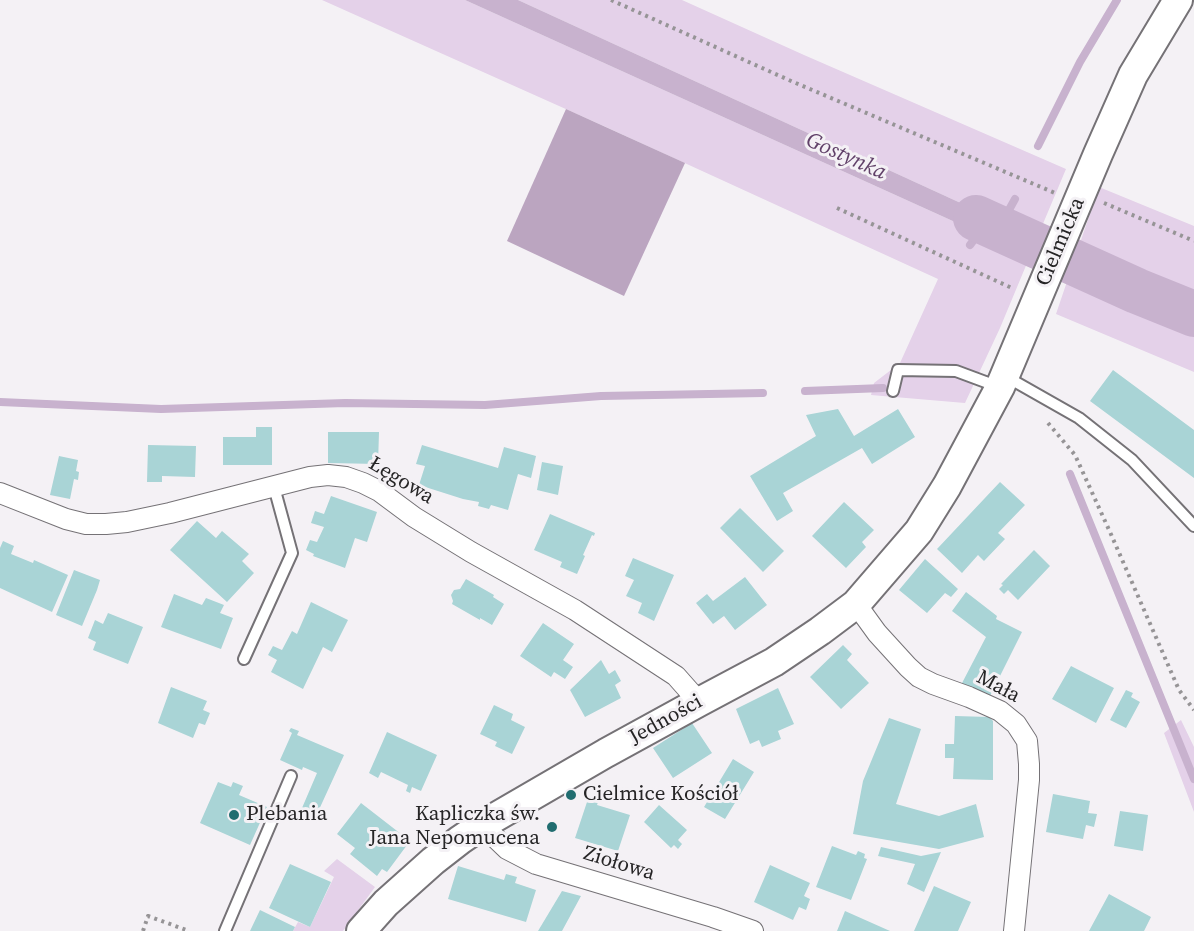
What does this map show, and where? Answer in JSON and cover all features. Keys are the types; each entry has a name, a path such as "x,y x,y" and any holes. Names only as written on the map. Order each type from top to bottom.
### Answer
{"street":[{"name":"Cielmicka","path":"947,486 1002,381 1133,75 1178,0"},
{"name":"Łęgowa","path":"0,493 66,519 86,524 106,524 170,513 310,477 346,477 371,487 471,552 575,610 676,676 699,702"},
{"name":"Jedności","path":"361,931 386,903 433,861 482,825 606,753 774,662 856,604 919,531 947,486"},
{"name":"Mała","path":"856,604 878,633 920,677 1000,711 1016,724 1027,741 1029,780 1014,931"},
{"name":"Ziołowa","path":"482,825 507,849 536,864 753,931"}],"lane":[{"path":"893,391 898,370 956,370 1002,381 1079,418 1132,459 1194,526"},
{"path":"244,659 292,553 274,487"},
{"path":"225,931 291,776"}],"path":[{"path":"611,0 780,76 1041,188"},
{"path":"1077,205 1194,241"},
{"path":"837,208 1010,287"},
{"path":"1047,422 1075,455 1179,690 1194,710"},
{"path":"143,931 148,916 189,931"}],"shaded area":[{"path":"322,0 465,0 1030,256 965,403 871,395 874,383 900,363 938,279"},
{"path":"518,0 682,0 1066,169 1037,238"},
{"path":"566,109 685,163 624,296 507,241"},
{"path":"1099,187 1194,226 1194,372 1056,314"},
{"path":"1181,720 1194,747 1194,812 1164,733"},
{"path":"337,859 375,887 343,931 293,931 298,922 310,927 334,877 324,871"}],"water":[{"path":"465,0 518,0 1037,238 1030,256"}],"building":[{"path":"1113,370 1194,430 1194,478 1090,401"},
{"path":"838,409 854,436 898,409 915,437 872,464 862,448 783,493 793,511 777,521 750,476 816,436 806,415"},
{"path":"256,427 272,427 272,465 223,465 223,437 256,437"},
{"path":"328,432 379,432 378,464 328,463"},
{"path":"148,445 196,446 195,477 162,476 162,482 147,482"},
{"path":"422,445 498,468 504,447 536,456 531,478 518,474 508,510 491,505 489,509 478,506 479,502 419,485 425,466 416,464"},
{"path":"59,456 78,460 76,471 79,472 78,480 74,479 70,499 50,495"},
{"path":"542,462 563,466 558,495 537,490"},
{"path":"1000,482 1025,505 998,533 1005,539 984,561 978,555 962,573 937,549"},
{"path":"331,496 377,512 367,542 355,538 345,568 313,556 314,554 306,550 310,540 317,542 324,527 311,523 315,511 324,514"},
{"path":"844,502 874,530 862,542 866,547 846,568 812,536"},
{"path":"740,508 784,551 763,572 720,528"},
{"path":"550,514 595,533 583,555 585,556 577,574 560,567 562,562 534,550"},
{"path":"197,521 216,538 222,531 249,554 242,561 254,573 227,602 170,550"},
{"path":"3,541 14,546 11,554 33,563 34,560 68,575 52,612 0,588 0,548"},
{"path":"1034,550 1050,566 1018,600 1008,590 1004,594 999,589 1003,585 1001,584"},
{"path":"633,558 674,575 654,621 638,613 642,603 626,596 634,580 625,576"},
{"path":"925,559 958,589 951,597 945,593 927,613 899,590"},
{"path":"74,570 100,580 82,626 56,615"},
{"path":"745,577 767,605 735,630 724,616 713,624 696,603 707,594 713,601"},
{"path":"466,579 494,595 493,597 504,604 492,625 452,604 451,595 454,590 460,589"},
{"path":"966,592 997,616 996,619 1022,632 989,698 961,685 986,637 952,611"},
{"path":"174,594 202,605 206,598 224,605 220,613 233,618 221,649 161,627"},
{"path":"311,602 348,620 332,652 323,647 303,689 271,672 277,660 268,655 273,646 282,650 292,631 297,634"},
{"path":"108,613 143,627 128,664 93,650 96,642 88,638 95,620 103,624"},
{"path":"543,623 574,644 563,660 573,667 565,679 554,672 551,677 520,656"},
{"path":"843,645 852,654 847,660 869,683 841,709 810,677"},
{"path":"601,660 609,674 615,670 621,681 615,685 621,698 585,717 570,690"},
{"path":"1071,666 1114,688 1096,723 1052,699"},
{"path":"171,687 207,701 203,710 210,713 205,725 199,723 193,738 158,723"},
{"path":"778,688 794,724 778,731 781,739 762,747 759,740 750,744 736,709"},
{"path":"1126,690 1133,693 1131,697 1140,702 1126,728 1110,720"},
{"path":"494,705 513,714 511,720 525,727 512,754 495,746 497,742 480,734"},
{"path":"955,716 989,717 993,721 993,780 953,779 954,758 945,758 945,744 954,744"},
{"path":"889,718 921,729 896,804 939,816 976,804 984,837 939,849 853,834 863,781"},
{"path":"692,723 712,753 673,778 653,748"},
{"path":"291,728 299,731 297,735 344,755 317,814 302,808 317,773 303,767 302,770 280,760 292,733 289,731"},
{"path":"387,732 437,755 421,791 412,787 410,793 406,791 408,785 381,772 378,778 369,773"},
{"path":"733,759 754,772 725,819 704,807"},
{"name":"Plebania","path":"218,782 231,787 233,782 243,786 239,795 267,807 250,845 200,823"},
{"path":"1053,794 1090,801 1088,813 1097,814 1094,827 1086,825 1083,839 1046,832"},
{"path":"592,797 599,799 597,805 630,815 618,851 575,838 587,802 591,803"},
{"path":"361,803 410,841 387,872 382,869 377,876 350,854 355,848 337,834"},
{"path":"659,805 687,830 678,840 682,844 678,849 674,845 671,848 644,822"},
{"path":"1120,811 1148,815 1143,851 1114,846"},
{"path":"832,846 856,855 858,851 865,854 864,858 867,859 851,900 816,887"},
{"path":"881,847 921,856 941,852 924,892 907,884 915,864 878,856"},
{"path":"290,864 331,882 310,927 269,908"},
{"path":"770,865 810,883 804,896 810,899 806,910 799,907 793,920 754,902"},
{"path":"458,866 504,880 506,874 517,877 515,883 536,890 526,922 448,899"},
{"path":"934,886 971,902 958,931 914,931"},
{"path":"562,891 581,896 562,931 538,931"},
{"path":"1109,894 1151,917 1144,931 1089,931"},
{"path":"260,910 295,927 293,931 250,931"},
{"path":"845,911 890,931 837,931"}],"waterway":[{"path":"1038,146 1080,62 1117,0"},
{"path":"999,228 1015,199"},
{"name":"Gostynka","path":"976,218 1137,291 1194,314"},
{"path":"970,245 985,225"},
{"path":"805,391 883,388"},
{"path":"0,402 161,409 345,403 485,405 601,396 763,393"},
{"path":"1070,474 1194,779"}],"place":[{"name":"Cielmice Kościół","path":"571,795"},
{"name":"Plebania","path":"234,815"},
{"name":"Kapliczka św. Jana Nepomucena","path":"552,827"}]}
